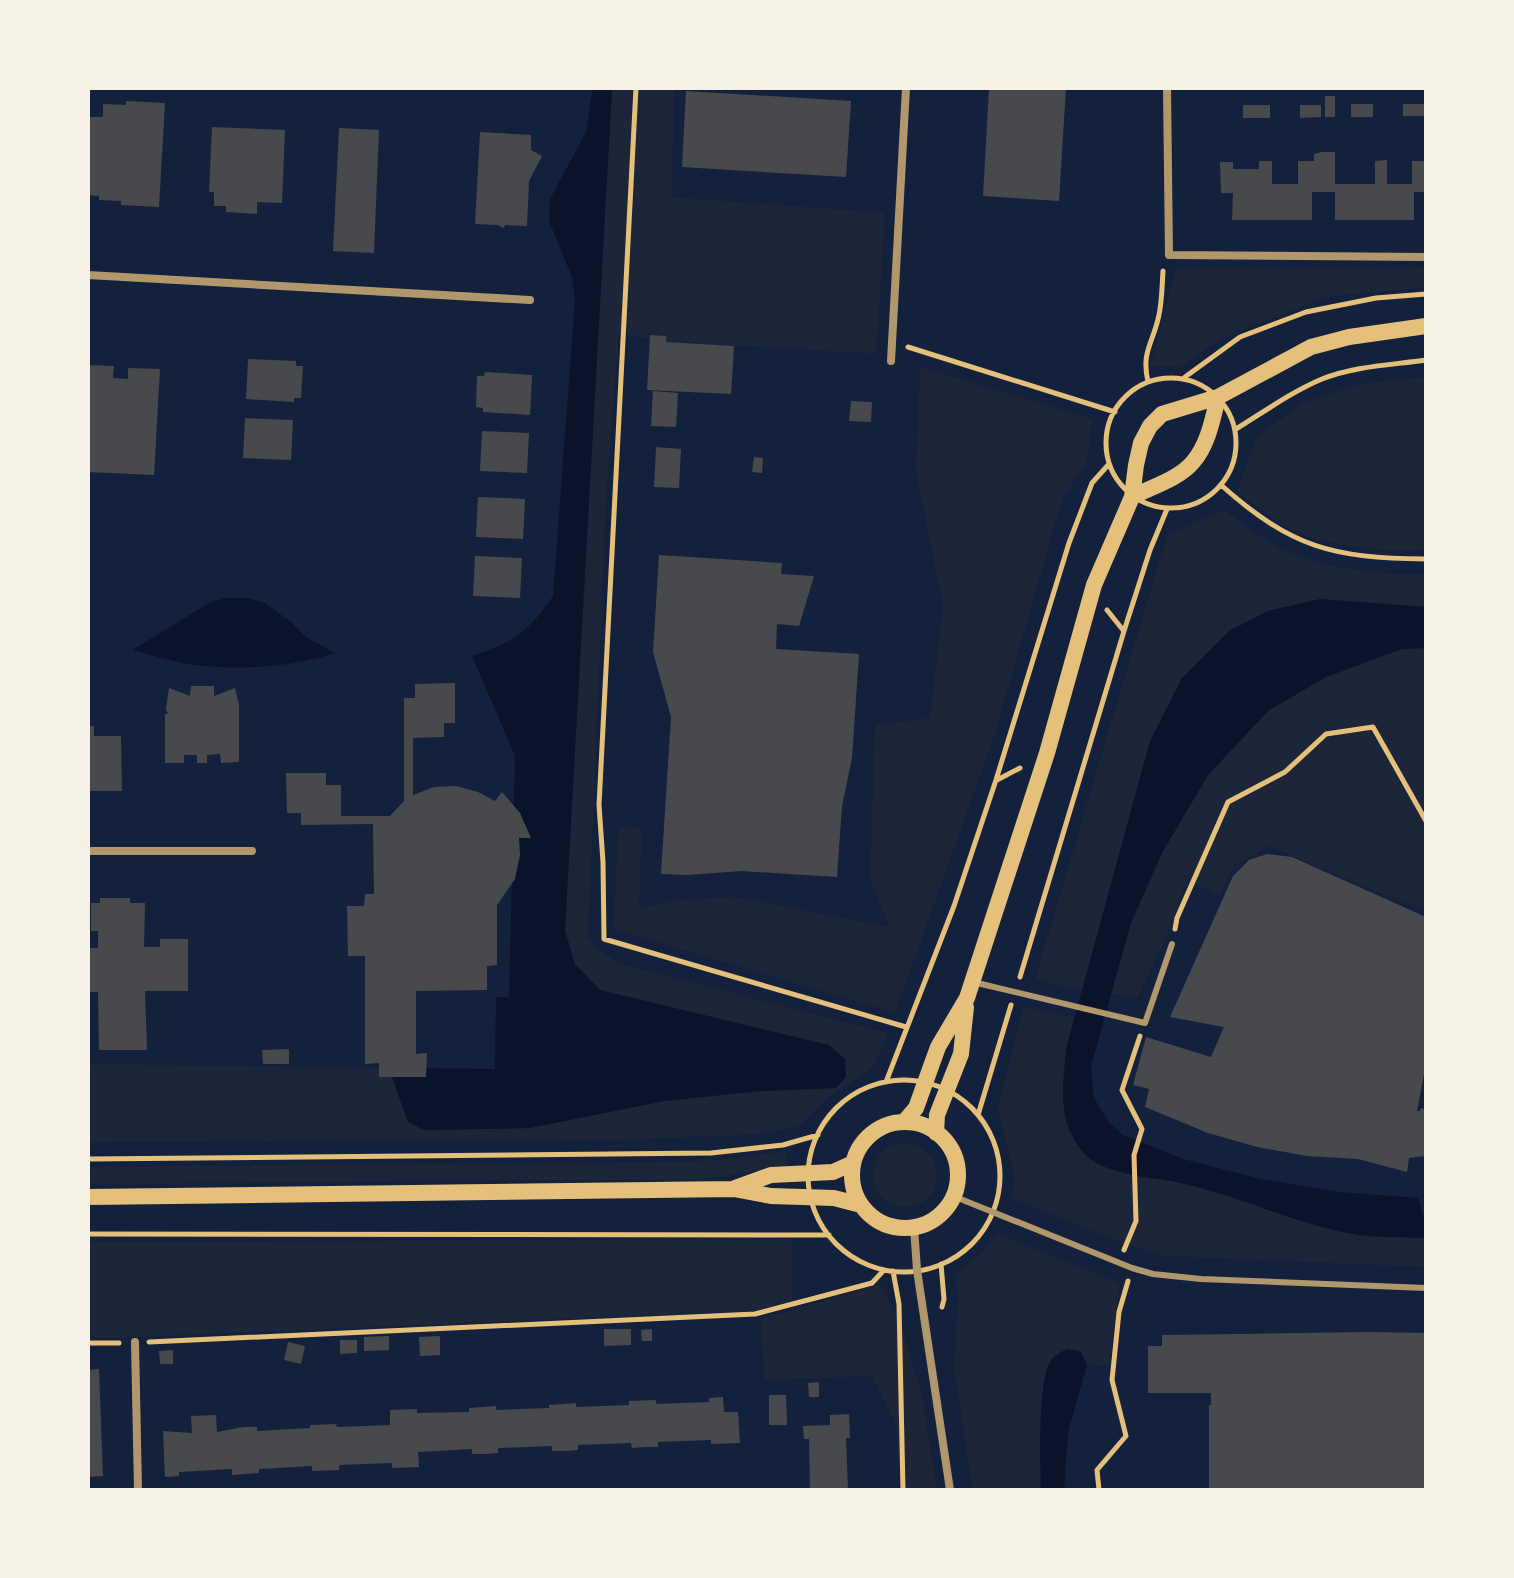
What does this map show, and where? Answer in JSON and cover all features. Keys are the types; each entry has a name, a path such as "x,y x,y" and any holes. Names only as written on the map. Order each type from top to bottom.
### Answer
{"main road":[{"path":"936,1133 937,1115 961,1054 970,990 1047,753 1094,585 1132,497 1138,454 1150,426 1162,414 1218,397 1311,347 1349,337 1426,326"},
{"path":"1132,497 1178,474 1193,462 1204,443 1218,397"},
{"path":"904,1122 916,1108 938,1047 970,990"},
{"path":"88,1197 734,1189 771,1196 834,1198 861,1205 880,1222 896,1227 914,1227 938,1216 953,1196 957,1178 956,1161 948,1145 936,1133 921,1125 904,1122 887,1125 871,1133 853,1163 852,1180 861,1205"},
{"path":"734,1189 771,1175 833,1172 853,1163"}],"street":[{"path":"891,361 906,88"},
{"path":"1167,88 1169,255 1426,257"},
{"path":"88,275 530,300"},
{"path":"88,851 252,851"},
{"path":"914,1227 917,1270 950,1490"},
{"path":"135,1342 138,1490"}],"lane":[{"path":"970,990 1015,992 1145,1023 1172,944"},
{"path":"953,1196 1153,1274 1201,1279 1426,1288"}],"path":[{"path":"636,88 599,805 604,939 906,1027"},
{"path":"1148,382 1145,354 1160,313 1163,268 1169,255"},
{"path":"886,1082 954,906 1073,531 1092,483 1109,464 1106,437 1115,412 1124,400 1148,382 1185,377 1240,337 1306,312 1376,298 1426,294"},
{"path":"892,342 1115,412"},
{"path":"978,1115 1150,550 1167,509 1206,499 1221,485 1232,468 1236,429 1289,396 1324,378 1372,367 1426,360"},
{"path":"1221,485 1255,516 1300,542 1359,557 1426,559"},
{"path":"1172,944 1177,918 1228,802 1285,772 1326,734 1373,727 1426,821"},
{"path":"1120,1262 1136,1221 1134,1155 1142,1129 1122,1090 1145,1023"},
{"path":"88,1159 711,1153 783,1145 818,1135 833,1111 846,1099 886,1082 925,1083 947,1090 965,1102 989,1130 1000,1164 1000,1183 993,1212 981,1233 962,1252 938,1266 917,1270 884,1270 872,1283 755,1314 88,1343"},
{"path":"88,1234 829,1235"},
{"path":"1099,1490 1097,1470 1126,1436 1112,1380 1119,1312 1132,1268"},
{"path":"893,1271 899,1304 903,1490"}],"shaded area":[{"path":"593,88 612,88 565,931 575,964 600,990 829,1045 845,1059 846,1077 836,1088 761,1091 664,1101 530,1128 424,1130 408,1122 389,1068 495,1069 496,997 509,997 515,756 472,656 519,634 536,619 553,596 575,300 572,277 549,221 550,199 586,132"},
{"path":"612,88 674,88 672,197 885,213 876,354 654,340 619,333 606,501 588,937 595,948 620,964 888,1033 874,1066 824,1101 800,1126 761,1134 624,1140 88,1142 88,1064 389,1068 408,1122 424,1130 530,1128 664,1101 761,1091 835,1088 846,1077 845,1059 600,990 575,964 565,931"},
{"path":"1426,268 1426,287 1325,297 1224,337 1180,367 1150,366 1176,269"},
{"path":"920,367 1092,419 1087,462 1062,499 995,734 895,1013 613,929 619,827 642,828 639,909 679,900 734,897 890,927 870,880 875,725 930,718 943,607 916,469"},
{"path":"1426,377 1426,549 1377,549 1342,545 1309,536 1280,523 1237,492 1256,438 1303,403 1359,384"},
{"path":"1223,510 1269,542 1304,558 1367,571 1426,574 1426,607 1388,606 1229,631 1183,678 1150,741 1082,991 1035,979 1167,535"},
{"path":"248,598 265,603 306,637 335,653 287,664 237,667 187,664 132,650 211,602"},
{"path":"1320,599 1426,607 1426,648 1402,649 1326,677 1268,711 1208,775 1162,853 1131,923 1091,1066 1094,1098 1109,1122 1123,1135 1183,1159 1265,1180 1341,1192 1418,1198 1426,1238 1367,1236 1335,1230 1195,1186 1113,1170 1085,1154 1069,1130 1065,1117 1066,1049 1150,741 1182,678 1229,631 1268,611"},
{"path":"1426,648 1426,912 1269,846 1234,866 1219,896 1188,879 1169,931 1137,998 1111,994 1131,923 1161,853 1208,775 1268,711 1326,677 1402,649"},
{"path":"1024,1006 1075,1018 1066,1050 1134,1176 1179,1181 1326,1227 1426,1238 1426,1267 1165,1256 1123,1243 1012,1198 1015,1178 998,1110"},
{"path":"899,1143 911,1143 928,1152 935,1163 935,1187 928,1198 911,1207 899,1207 887,1202 878,1193 873,1181 873,1169 878,1157 887,1148"},
{"path":"786,1151 788,1166 704,1179 88,1184 88,1167 670,1162 718,1160"},
{"path":"998,1234 1120,1283 1109,1366 1087,1365 1078,1351 1071,1349 1059,1355 1049,1367 1041,1416 1041,1490 973,1490 954,1369 958,1298 954,1275"},
{"path":"793,1239 792,1302 754,1311 88,1339 88,1242"},
{"path":"881,1284 904,1334 922,1395 937,1490 900,1490 896,1425 872,1376 764,1380 761,1319"},
{"path":"1068,1349 1081,1352 1087,1365 1068,1432 1064,1490 1041,1490 1040,1425 1045,1375 1052,1359"}],"building":[{"path":"989,88 1066,88 1059,201 983,196"},
{"path":"686,91 851,101 846,177 682,167"},
{"path":"1325,96 1335,96 1335,117 1325,117"},
{"path":"126,101 165,103 159,207 121,205 121,201 99,200 99,196 88,195 88,117 103,117 103,104 126,105"},
{"path":"1351,104 1373,104 1373,117 1351,117"},
{"path":"1403,104 1424,104 1424,116 1403,116"},
{"path":"1243,105 1270,105 1270,118 1243,118"},
{"path":"1300,105 1321,105 1321,117 1300,118"},
{"path":"212,127 285,130 282,203 257,202 257,214 226,212 226,206 214,206 214,192 209,192"},
{"path":"339,128 379,130 374,253 333,251"},
{"path":"480,132 531,135 531,150 542,156 529,181 527,226 505,225 504,228 475,224"},
{"path":"1335,152 1335,184 1375,184 1375,161 1387,160 1387,184 1412,184 1412,161 1426,161 1426,192 1414,192 1414,220 1335,220 1335,192 1312,192 1312,220 1232,220 1233,193 1221,193 1220,162 1233,162 1233,169 1259,169 1259,161 1272,161 1272,184 1298,184 1298,161 1314,161 1314,154"},
{"path":"650,335 666,336 666,342 734,346 731,394 647,390"},
{"path":"248,359 296,361 296,366 303,366 301,398 294,398 294,402 246,399"},
{"path":"88,365 114,366 113,378 128,379 128,368 160,369 154,475 88,472"},
{"path":"485,372 532,375 530,415 483,412 483,408 476,407 477,376 484,376"},
{"path":"653,391 678,393 676,427 651,426"},
{"path":"851,401 872,402 871,422 849,421"},
{"path":"245,418 293,420 291,460 243,458"},
{"path":"482,431 529,433 527,473 480,471"},
{"path":"656,447 681,449 679,488 654,487"},
{"path":"754,457 763,458 762,473 752,472"},
{"path":"478,497 525,499 523,539 476,537"},
{"path":"659,555 782,563 781,574 814,576 799,626 777,624 776,649 859,654 852,758 842,806 837,877 742,871 661,874 671,717 653,652"},
{"path":"475,556 522,558 520,598 473,596"},
{"path":"455,683 455,723 444,723 444,737 413,738 413,795 434,787 456,786 495,801 502,792 520,813 531,838 519,838 520,855 515,879 497,905 497,965 487,966 487,990 416,991 416,1054 427,1053 426,1077 379,1077 379,1063 365,1064 365,956 348,956 347,906 364,906 365,894 374,894 373,824 301,825 301,813 287,813 286,773 326,773 326,785 341,785 341,816 390,816 404,801 404,698 415,698 415,684"},
{"path":"191,686 214,686 214,696 235,688 239,705 239,762 221,763 220,754 207,755 207,763 197,763 197,755 184,755 184,763 165,763 165,714 168,714 169,688 190,696"},
{"path":"88,726 94,726 94,736 121,736 122,791 88,791"},
{"path":"1267,854 1292,857 1426,917 1426,1064 1417,1111 1421,1108 1426,1110 1426,1156 1409,1158 1407,1172 1358,1159 1307,1156 1257,1147 1208,1133 1145,1107 1149,1089 1133,1085 1146,1037 1211,1057 1224,1027 1170,1017 1233,876 1249,860"},
{"path":"100,898 130,898 130,903 145,903 144,947 160,947 160,939 188,939 188,991 145,991 147,1050 99,1050 98,992 88,992 88,948 98,948 98,931 91,931 91,903 100,903"},
{"path":"289,1049 289,1064 263,1064 262,1050"},
{"path":"604,1329 631,1329 631,1345 604,1346"},
{"path":"652,1329 652,1341 642,1341 641,1330"},
{"path":"1426,1333 1426,1490 1209,1490 1211,1393 1148,1393 1148,1346 1162,1346 1162,1335"},
{"path":"389,1336 389,1350 364,1351 364,1337"},
{"path":"440,1336 440,1355 420,1356 419,1337"},
{"path":"340,1340 357,1340 357,1353 340,1354"},
{"path":"288,1342 305,1346 301,1364 284,1360"},
{"path":"173,1350 173,1364 160,1364 159,1351"},
{"path":"99,1369 103,1476 88,1477 88,1370"},
{"path":"819,1382 819,1397 809,1397 808,1383"},
{"path":"769,1395 786,1395 787,1425 769,1425"},
{"path":"723,1397 724,1412 738,1412 740,1443 711,1444 711,1440 658,1442 658,1447 632,1448 631,1443 578,1445 578,1450 565,1451 552,1451 552,1446 498,1448 498,1453 485,1454 472,1454 472,1449 418,1452 419,1467 392,1468 392,1463 339,1465 339,1470 312,1471 312,1466 259,1469 259,1473 232,1475 232,1469 179,1472 179,1476 165,1477 163,1431 192,1433 191,1416 216,1415 217,1432 243,1427 257,1427 257,1431 310,1428 310,1425 390,1425 390,1410 469,1412 469,1408 496,1406 496,1410 549,1408 549,1405 576,1403 576,1407 629,1405 629,1401 656,1400 656,1404 709,1402 709,1398"},
{"path":"849,1414 850,1438 846,1438 848,1490 810,1490 809,1439 804,1439 803,1426 830,1425 830,1415"}]}
